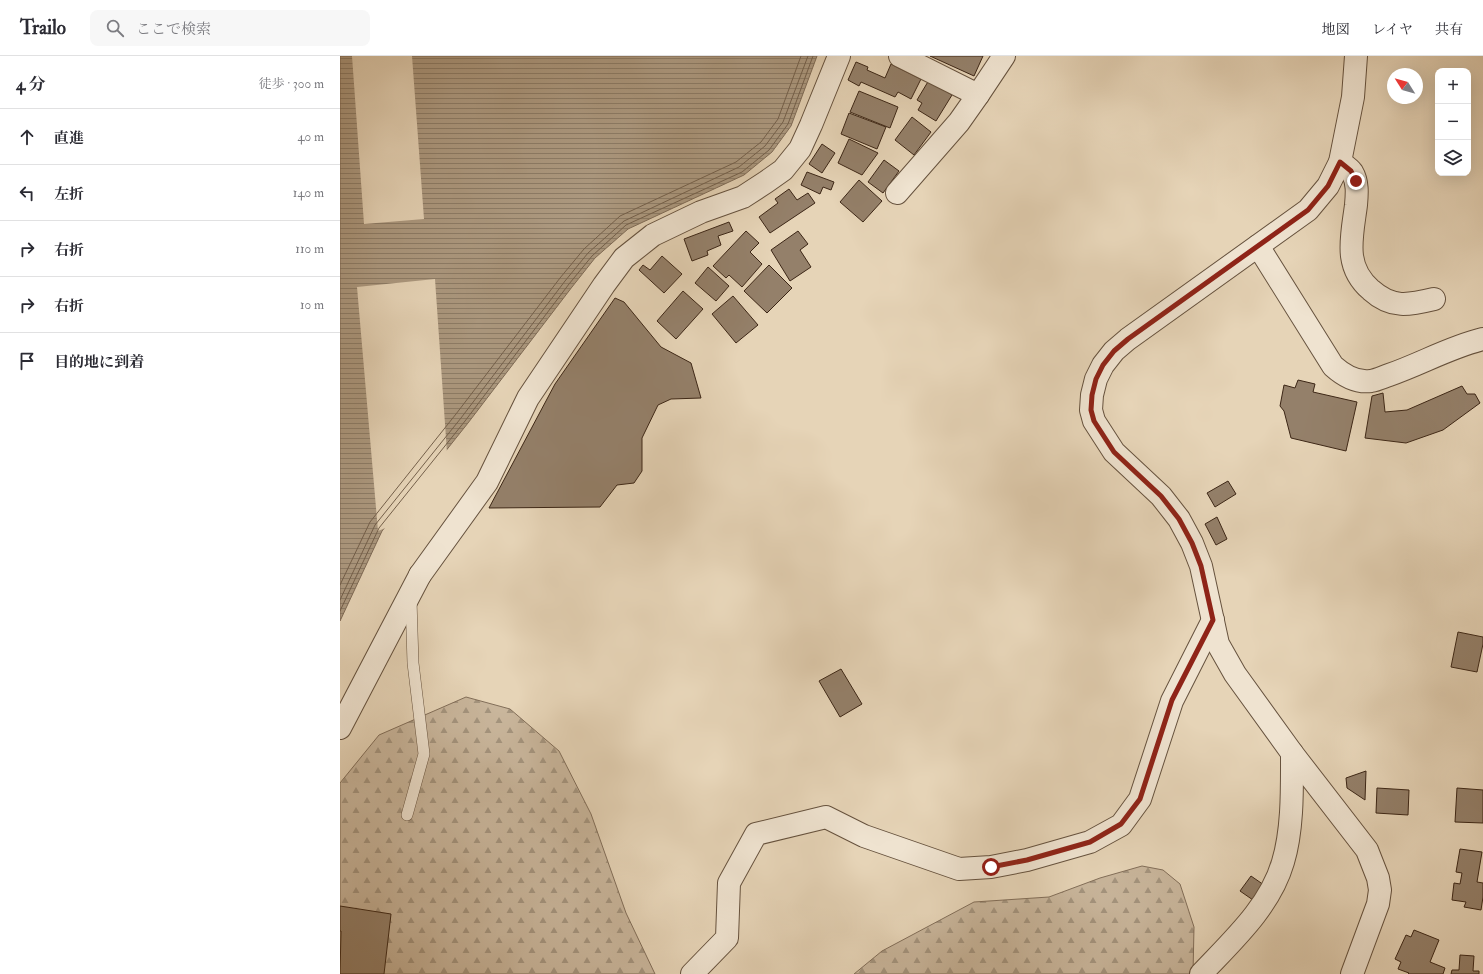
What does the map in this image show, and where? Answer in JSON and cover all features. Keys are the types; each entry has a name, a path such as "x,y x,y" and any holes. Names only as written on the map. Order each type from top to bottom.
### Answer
{"street":[{"path":"340,728 416,584 487,482 528,398 604,285 624,258 653,235 701,212 743,197 783,170 800,149 838,56"},
{"path":"900,56 978,95"},
{"path":"897,192 959,122 1004,56"},
{"path":"1352,974 1378,904 1380,890 1378,878 1367,850 1292,753 1235,674 1218,644 1201,566 1192,543 1179,519 1161,496 1114,452 1094,421 1091,410 1092,395 1096,379 1103,365 1114,351 1128,339 1308,210 1328,186 1340,162 1353,97 1356,56"},
{"path":"1340,162 1351,171 1356,181 1357,194 1351,254 1358,277 1375,294 1396,304 1410,305 1434,299"},
{"path":"1258,246 1333,366 1342,374 1362,381 1371,381 1400,371 1466,343 1483,339"},
{"path":"692,974 727,938 729,883 756,834 826,817 864,836 959,870 991,867 1034,858 1090,842 1121,824 1140,799 1172,700 1213,620"},
{"path":"1201,974 1240,933 1260,908 1273,886 1283,863 1288,842 1292,789 1292,753"}],"lane":[{"path":"407,815 424,754 413,663 416,584"}],"green space":[{"path":"466,697 510,709 559,751 591,814 626,913 655,974 340,974 340,783 379,735"},
{"path":"1142,866 1163,870 1180,884 1194,927 1193,974 854,974 882,951 974,902 1049,897 1100,878"}],"water":[{"path":"340,56 817,56 791,126 772,152 744,175 628,229 595,258 468,423 382,531 340,621"}],"pier":[{"path":"352,56 412,56 424,219 364,224"},
{"path":"435,279 447,453 388,527 378,531 357,287"}],"building":[{"path":"930,56 983,56 974,76"},
{"path":"856,62 868,67 867,70 885,78 891,64 921,79 911,99 898,92 895,97 861,82 859,86 848,80"},
{"path":"929,80 952,95 936,121 918,110 922,103 917,100"},
{"path":"859,91 898,107 890,128 850,112"},
{"path":"849,113 886,127 877,149 841,134"},
{"path":"912,117 931,132 914,155 895,140"},
{"path":"849,139 878,153 862,175 838,163"},
{"path":"822,144 835,153 822,173 809,164"},
{"path":"884,160 899,171 883,193 868,182"},
{"path":"807,172 834,182 831,190 823,187 820,194 801,185"},
{"path":"859,180 882,201 863,222 840,202"},
{"path":"789,189 797,200 808,193 815,203 770,233 759,217 778,203 775,199"},
{"path":"729,222 733,231 718,236 721,245 707,251 708,255 692,261 684,239"},
{"path":"746,231 759,243 750,252 762,264 742,287 729,275 726,278 713,266"},
{"path":"798,231 808,244 800,250 811,267 790,281 771,250"},
{"path":"662,256 682,274 664,293 639,270 643,265 650,270"},
{"path":"769,265 792,288 767,313 744,291"},
{"path":"708,267 729,286 716,301 695,283"},
{"path":"683,291 703,309 676,339 657,321"},
{"path":"733,296 758,325 736,343 712,314"},
{"path":"615,298 624,302 661,347 691,363 701,398 671,399 658,405 642,438 642,471 634,483 617,485 600,507 489,508 555,384"},
{"path":"1298,380 1315,384 1313,392 1357,402 1346,451 1291,438 1284,411 1280,406 1284,385 1295,388"},
{"path":"1462,386 1467,394 1475,394 1480,403 1443,430 1406,443 1365,438 1372,396 1383,393 1385,412 1407,410"},
{"path":"1228,481 1236,494 1215,507 1207,493"},
{"path":"1217,517 1227,539 1216,545 1205,524"},
{"path":"1458,632 1483,637 1477,672 1451,667"},
{"path":"841,669 862,704 840,717 819,681"},
{"path":"1366,771 1365,800 1347,788 1346,778"},
{"path":"1377,788 1409,790 1408,815 1376,813"},
{"path":"1457,788 1483,790 1483,823 1455,822"},
{"path":"1460,849 1482,852 1477,882 1483,883 1481,910 1464,907 1466,902 1452,900 1454,883 1460,884 1462,873 1456,872"},
{"path":"1251,876 1264,885 1253,900 1240,891"},
{"path":"340,906 391,914 384,974 340,974"},
{"path":"1414,930 1439,940 1430,962 1445,968 1443,974 1408,974 1409,973 1398,969 1401,962 1395,959 1406,935 1411,937"},
{"path":"1460,955 1474,956 1473,971 1479,971 1479,974 1451,974 1452,970 1459,970"}],"route":[{"path":"991,867 1027,860 1090,842 1121,824 1140,799 1172,700 1213,620 1201,566 1192,543 1179,519 1161,496 1114,452 1094,421 1091,410 1092,395 1096,379 1103,365 1114,351 1128,339 1308,210 1328,186 1340,162 1351,171 1356,181"}]}
